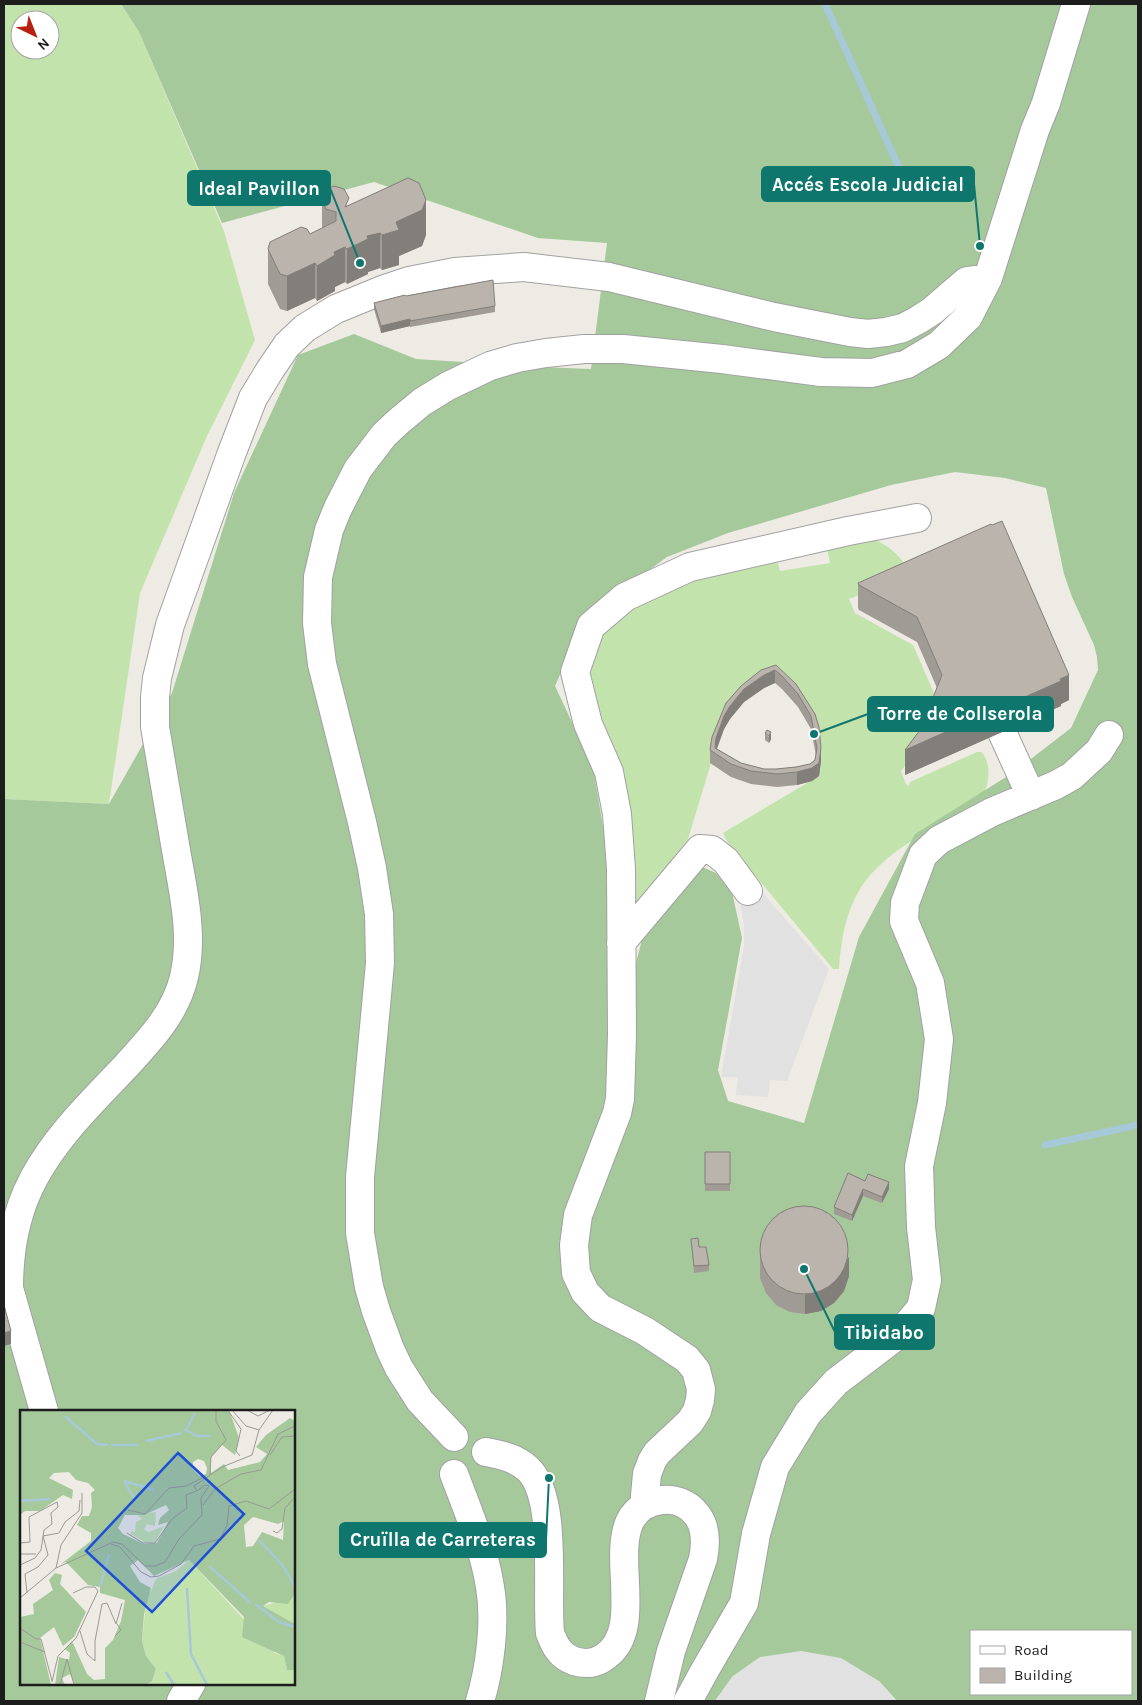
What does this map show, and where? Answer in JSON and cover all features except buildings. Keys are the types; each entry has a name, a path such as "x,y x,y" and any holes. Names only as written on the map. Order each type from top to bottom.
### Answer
{"street":[{"path":"454,1437 420,1401 399,1368 390,1349 374,1303 360,1233 360,1177 380,963 379,914 362,822 322,664 317,622 318,577 329,530 338,508 358,469 384,435 399,421 422,402 448,386 490,366 517,358 584,349 623,348 821,372 872,373 907,364 939,345 968,317 988,278 1035,130 1046,103 1076,4"},
{"path":"44,1410 9,1288 9,1274 17,1222 34,1177 51,1151 74,1122 161,1026 171,1011 184,978 188,946 186,912 155,726 154,712 157,678 170,625 250,406 270,370 287,345 306,328 336,309 385,289 455,272 524,267 609,277 774,318 868,334 903,328 932,311 967,281 988,278"},
{"path":"644,1506 647,1474 652,1461 657,1453 690,1422 697,1411 701,1388 696,1370 687,1359 645,1331 600,1308 585,1292 576,1273 574,1245 578,1215 617,1113 620,1099 621,869 617,814 609,772 588,724 575,672 591,626 625,597 690,567 848,531 917,518"},
{"path":"1002,732 1031,796"},
{"path":"688,1701 744,1603 756,1534 775,1467 808,1413 836,1382 899,1334 921,1308 927,1280 921,1227 919,1166 932,1103 939,1039 930,983 904,921 905,903 923,855 939,840 992,812 1056,785 1072,776 1098,751 1109,735"},
{"path":"621,943 700,849 712,850 726,861 748,891"},
{"path":"460,1434 474,1436 484,1445 486,1452 484,1465 480,1471 468,1477 454,1474 448,1469 444,1455 445,1448 454,1437 460,1434"},
{"path":"486,1452 506,1456 518,1461 529,1470 538,1483 542,1494 548,1531 550,1633 555,1646 562,1654 570,1660 580,1663 591,1663 600,1660 614,1649 619,1641 624,1621 625,1542 630,1521 636,1513 644,1506 662,1499 682,1502 697,1514 704,1532 705,1546 703,1559 671,1651 659,1701"},
{"path":"454,1474 484,1559 491,1588 490,1653 480,1701"},
{"path":"181,1701 190,1685"}],"green space":[{"path":"4,4 121,4 139,32 224,231 255,340 207,436 140,593 109,804 4,799"},
{"path":"121,4 1138,4 1138,1701 897,1701 879,1681 733,1676 715,1701 4,1701 4,799 109,804 172,693 234,493 298,355 354,334 416,359 591,369 607,243 538,238 374,182 222,223 139,32","holes":["955,472 1005,478 1046,488 1064,574 1072,597 1094,645 1098,670 1071,728 1014,772 915,834 859,937 804,1123 728,1101 718,1070 742,938 732,892 716,873 700,866 642,940 633,974 609,974 606,844 593,767 555,686 585,617 667,557 728,533 891,485"]},
{"path":"875,540 897,554 906,566 902,578 849,599 855,613 913,645 937,700 916,752 901,771 906,784 909,786 910,782 977,752 981,752 987,761 989,774 984,793 971,805 918,837 885,860 867,879 854,899 846,922 841,945 839,969 833,969 728,843 723,833 819,776 815,727 776,678 741,699 712,750 711,763 688,839 636,907 632,896 585,666 598,636 625,607 706,575 776,556 780,571 830,563 827,548"}],"shaded area":[{"path":"756,885 829,969 787,1081 770,1080 768,1097 736,1095 738,1077 721,1077 744,946 744,925 739,897"},
{"path":"801,1651 841,1658 879,1681 897,1701 715,1701 733,1676 760,1657"}],"waterway":[{"path":"825,4 901,172"},
{"path":"1045,1145 1138,1125"}],"place":[{"name":"Accés Escola Judicial","path":"980,246"},
{"name":"Ideal Pavillon","path":"360,263"},
{"name":"Torre de Collserola","path":"814,734"},
{"name":"Tibidabo","path":"804,1269"},
{"name":"Cruïlla de Carreteras","path":"549,1478"}]}
